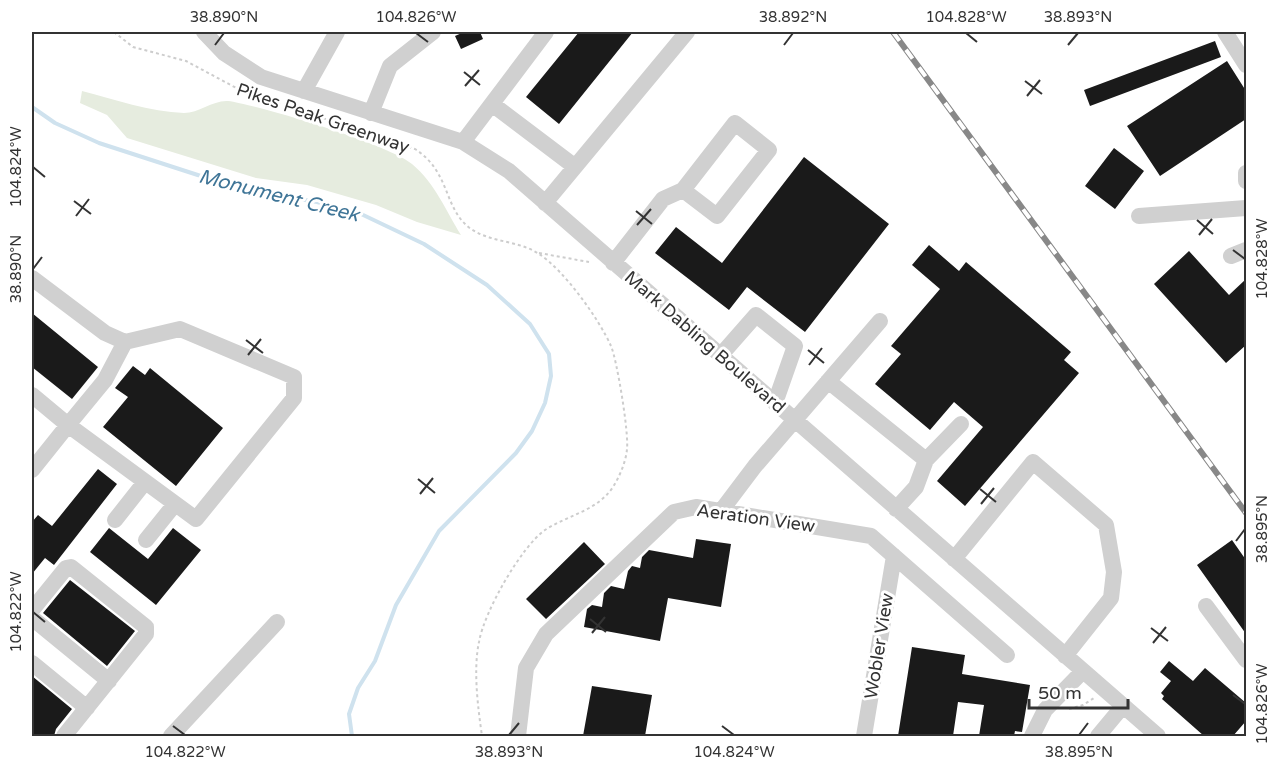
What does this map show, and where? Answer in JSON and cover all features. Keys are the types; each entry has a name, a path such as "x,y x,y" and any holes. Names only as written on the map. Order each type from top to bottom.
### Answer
{"street":[{"name":"Mark Dabling Boulevard","path":"204,32 224,53 261,77 463,142 509,171 1158,736"},
{"path":"304,91 337,32"},
{"path":"371,113 390,66 433,32"},
{"path":"463,142 546,32"},
{"path":"544,203 687,32"},
{"path":"1225,32 1246,65"},
{"path":"492,104 574,166"},
{"path":"613,262 663,199 683,189 735,123 769,150 717,216 683,189"},
{"path":"1246,173 1246,181"},
{"path":"1139,216 1246,208"},
{"path":"32,278 105,333 125,342 180,329 294,377 294,398 196,519 68,425 32,395"},
{"path":"720,356 756,315 795,346 775,403"},
{"path":"721,511 754,466 880,321"},
{"path":"32,470 105,380 125,342"},
{"path":"828,381 926,460"},
{"path":"896,508 916,487 926,460 961,424"},
{"path":"954,559 1034,462 1106,525 1114,572 1111,598 1065,656"},
{"path":"115,520 145,482"},
{"path":"147,540 175,504"},
{"name":"Aeration View","path":"518,736 526,668 546,634 674,512 696,507 871,536 1007,655"},
{"name":"Wobler View","path":"864,736 894,556"},
{"path":"32,610 66,568 71,567 146,627 146,634 64,736"},
{"path":"1206,606 1246,660"},
{"path":"32,618 109,681"},
{"path":"171,736 277,622"},
{"path":"32,663 87,708"},
{"path":"1032,736 1045,710 1083,671"},
{"path":"1098,736 1123,706"}],"path":[{"name":"Pikes Peak Greenway","path":"114,32 133,47 186,61 240,90 415,149 437,167 463,222 488,237 539,254 580,299 610,345 617,370 627,449 622,470 608,494 589,509 546,530 530,544 515,565 490,612 478,651 482,736"},
{"path":"539,254 582,262 613,262"},
{"path":"1064,710 1083,705 1105,690"}],"shaded area":[{"path":"82,91 145,108 184,113 217,102 228,101 294,118 352,137 399,156 412,164 434,188 461,235 417,222 376,205 307,185 256,178 127,138 107,115 80,103"}],"building":[{"path":"464,32 480,32 483,39 461,49 455,36"},
{"path":"579,32 633,32 559,124 526,97"},
{"path":"1215,41 1221,57 1090,106 1084,90"},
{"path":"1227,61 1246,91 1246,119 1160,176 1127,126"},
{"path":"1114,148 1144,171 1115,209 1085,186"},
{"path":"804,157 889,224 805,332 747,287 729,310 655,253 676,227 722,263"},
{"path":"929,245 959,271 966,262 1071,352 1064,360 1079,373 965,506 937,481 983,427 954,402 930,430 875,384 901,354 891,346 940,289 912,265"},
{"path":"1189,251 1229,295 1246,279 1246,345 1226,363 1154,284"},
{"path":"32,313 98,367 72,399 32,367"},
{"path":"133,366 145,375 150,368 223,428 176,486 103,427 128,397 115,388"},
{"path":"98,469 117,484 54,565 45,558 32,574 32,522 38,515 52,526"},
{"path":"109,528 148,559 173,528 201,550 156,605 90,552"},
{"path":"696,539 731,544 721,607 668,598 660,641 584,627 587,609 592,605 602,607 604,593 611,586 624,589 628,571 632,566 640,568 642,557 649,550 693,558"},
{"path":"1232,540 1246,560 1246,634 1197,565"},
{"path":"584,542 605,564 546,619 526,599"},
{"path":"70,580 135,631 107,666 43,613"},
{"path":"912,647 965,655 962,674 1030,685 1022,732 1015,731 1014,736 979,736 984,705 958,702 953,736 898,736"},
{"path":"1169,661 1193,681 1205,668 1246,703 1246,721 1233,736 1204,736 1162,699 1164,696 1161,693 1171,681 1160,672"},
{"path":"32,676 72,709 56,729 54,736 32,736"},
{"path":"592,686 652,695 645,736 583,736"}],"waterway":[{"name":"Monument Creek","path":"32,107 55,123 99,143 244,190 317,202 359,213 424,244 487,285 530,324 549,354 551,376 545,403 532,431 516,453 439,531 396,605 375,661 358,688 349,714 352,736"}],"railway":[{"path":"893,32 1246,513"}]}
